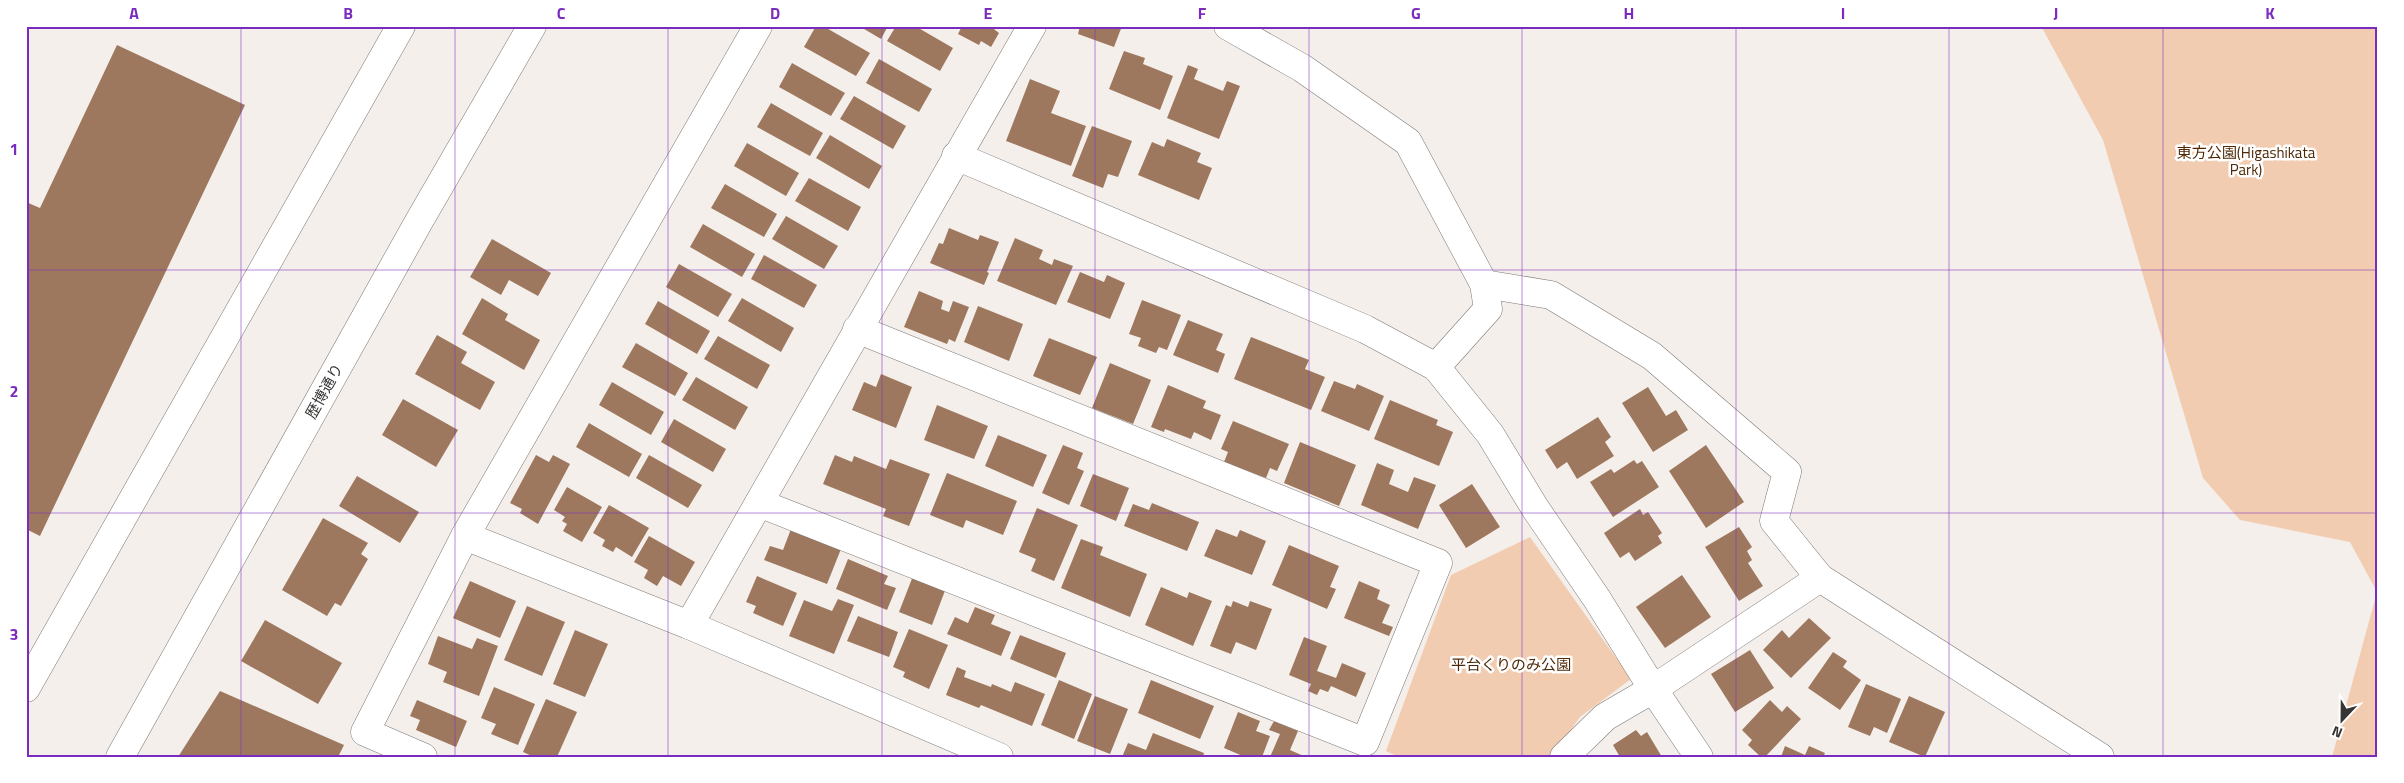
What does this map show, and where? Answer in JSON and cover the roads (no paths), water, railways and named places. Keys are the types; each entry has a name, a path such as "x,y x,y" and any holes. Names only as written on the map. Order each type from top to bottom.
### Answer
{"street":[{"path":"26,688 401,26"},
{"name":"歴博通り","path":"120,757 409,240 532,26"},
{"path":"423,757 365,732 465,536 758,26"},
{"path":"689,625 1032,26"},
{"path":"1228,26 1302,68 1408,142 1484,284 1488,308 1436,367"},
{"path":"956,156 1365,329 1436,367 1490,434 1535,508 1598,599 1653,689 1699,757"},
{"path":"1484,284 1551,295 1652,356 1787,472 1774,522 1820,578 2100,757"},
{"path":"759,502 1365,742 1438,563 857,329"},
{"path":"465,536 689,625 999,757"},
{"path":"1564,757 1605,717 1653,689 1820,578"}],"park label":[{"name":"東方公園(Higashikata Park)","path":"2246,160"},
{"name":"平台くりのみ公園","path":"1511,664"}]}
